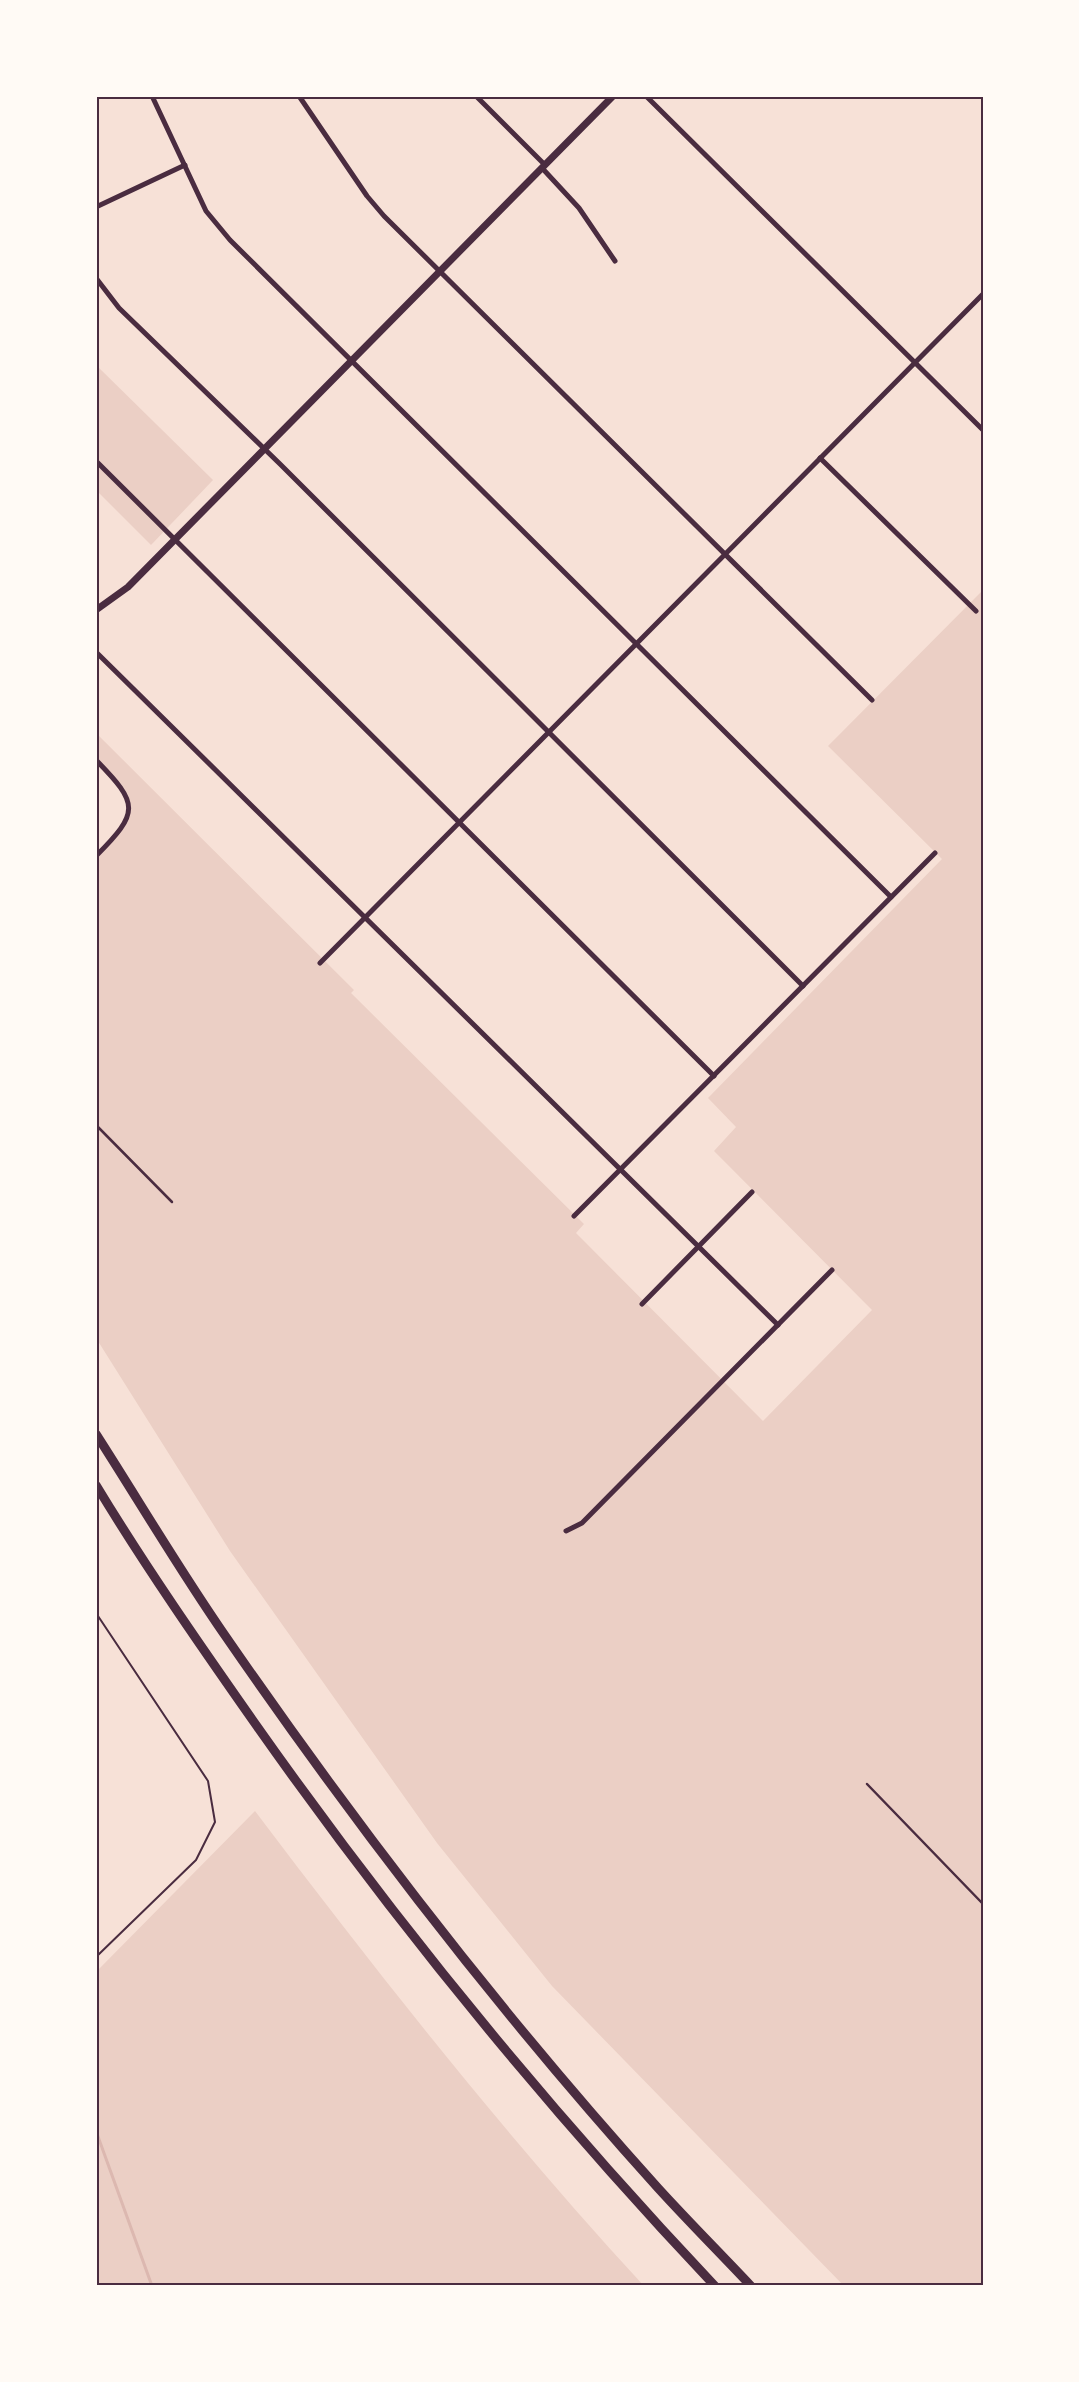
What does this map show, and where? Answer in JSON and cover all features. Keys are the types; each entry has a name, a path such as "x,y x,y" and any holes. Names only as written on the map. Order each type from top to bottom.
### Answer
{"highway":[{"path":"96,1434 223,1633 331,1786 411,1891 585,2104 658,2188 751,2286"},
{"path":"96,1485 204,1650 320,1816 437,1967 582,2141 715,2286"}],"main road":[{"path":"96,610 128,587 613,96"}],"street":[{"path":"152,96 206,211 230,240 891,897"},
{"path":"299,96 366,196 724,555 872,700"},
{"path":"476,96 579,208 615,260"},
{"path":"646,96 983,430"},
{"path":"96,207 185,165"},
{"path":"96,278 119,308 549,731 803,986"},
{"path":"320,963 983,294"},
{"path":"820,458 976,611"},
{"path":"96,461 714,1076"},
{"path":"96,652 778,1325"},
{"path":"96,760 120,785 129,805 129,815 125,824 98,852"},
{"path":"574,1216 935,853"},
{"path":"642,1304 752,1192"},
{"path":"566,1531 582,1523 832,1270"}],"lane":[{"path":"96,1125 172,1202"},
{"path":"867,1784 983,1904"}],"path":[{"path":"96,1614 208,1781 215,1822 196,1860 96,1957"}],"shaded area":[{"path":"96,365 213,480 151,545 96,490"},
{"path":"983,590 983,2286 844,2286 552,1986 437,1843 230,1551 96,1338 96,856 129,815 126,794 96,764 96,733 354,990 351,993 584,1224 576,1233 763,1421 872,1310 714,1151 736,1127 708,1098 942,859 828,746"},
{"path":"255,1811 443,2053 592,2229 644,2286 96,2286 96,1972"}],"waterway":[{"path":"96,2131 152,2286"}]}
